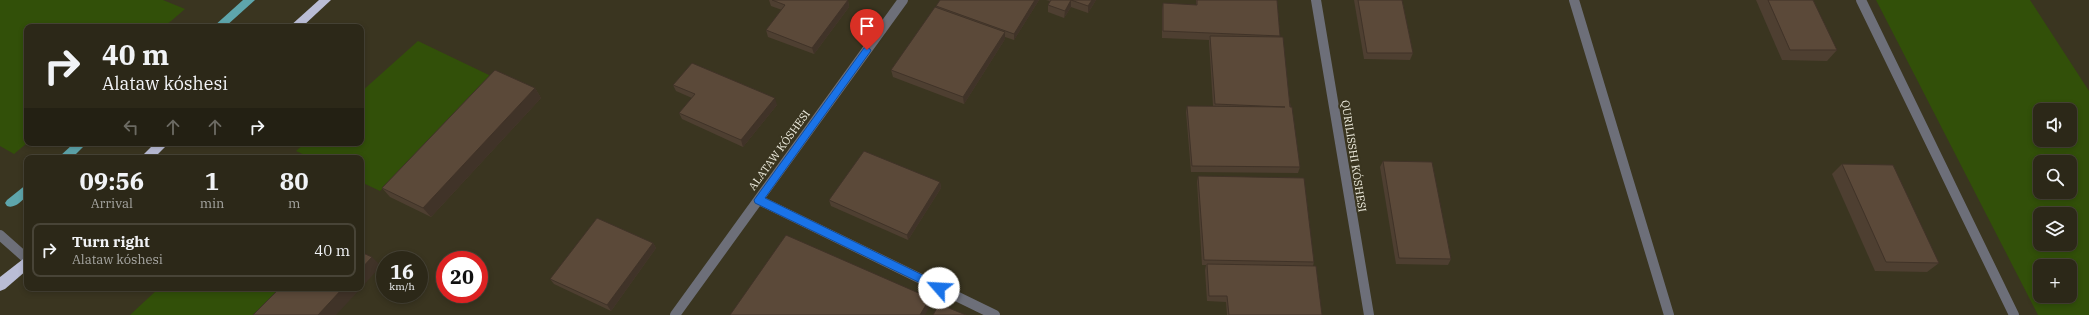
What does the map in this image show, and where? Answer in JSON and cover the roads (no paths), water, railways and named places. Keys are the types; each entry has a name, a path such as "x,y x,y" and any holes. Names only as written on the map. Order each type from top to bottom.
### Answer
{"highway":[{"path":"298,24 326,0"},
{"path":"149,155 160,146"},
{"path":"0,285 24,265"}],"street":[{"name":"ALATAW KÓSHESI","path":"675,315 903,0"},
{"path":"1316,0 1369,315"},
{"path":"1574,0 1669,315"},
{"path":"1861,0 2014,315"},
{"path":"758,200 995,315"},
{"path":"0,235 24,256"}],"waterway":[{"path":"222,24 250,0"},
{"path":"68,155 78,146"},
{"path":"11,203 24,192"}]}
